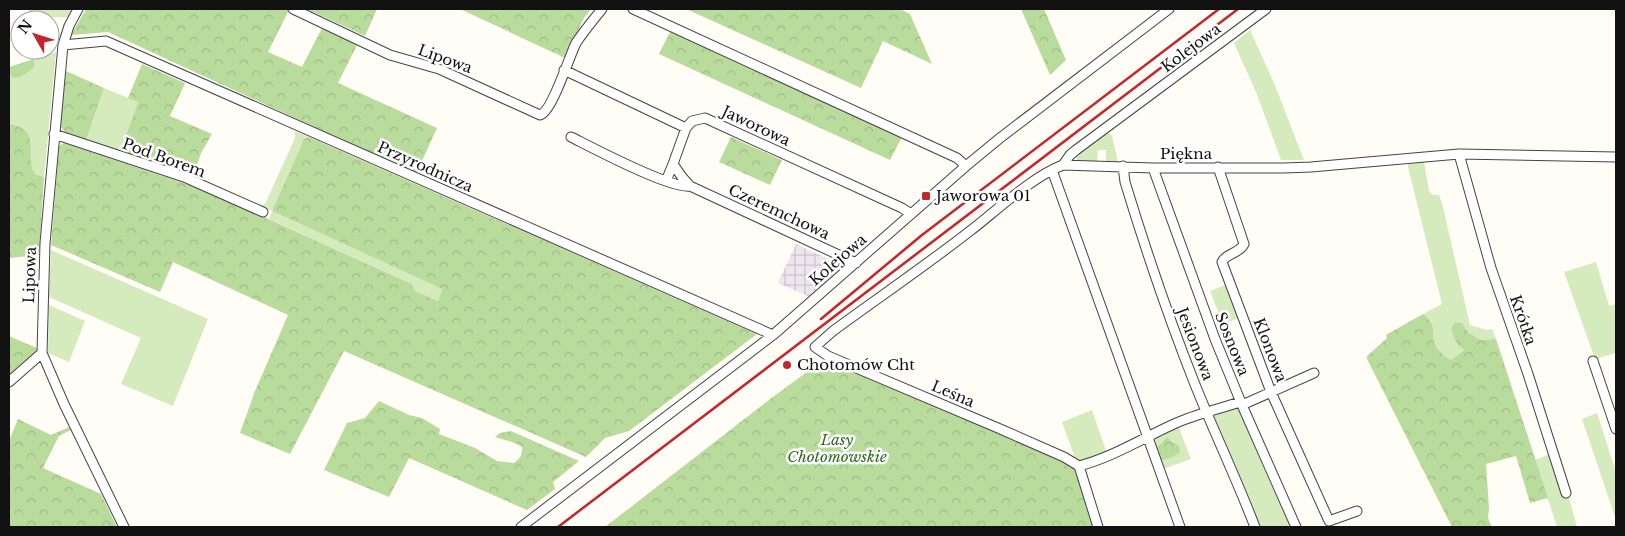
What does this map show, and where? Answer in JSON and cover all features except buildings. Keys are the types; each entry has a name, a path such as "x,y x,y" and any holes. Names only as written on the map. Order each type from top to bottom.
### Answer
{"street":[{"name":"Lipowa","path":"78,9 69,26 63,45 44,259 42,353 64,404 124,527"},
{"name":"Lipowa","path":"293,9 390,55 439,69 542,115 546,112 564,70"},
{"path":"602,9 576,44 564,70 686,128 666,181"},
{"path":"633,9 957,158 966,166"},
{"name":"Kolejowa","path":"522,527 773,335 1007,132 1169,9"},
{"name":"Kolejowa","path":"1063,165 1076,150 1266,9"},
{"name":"Przyrodnicza","path":"63,45 106,41 773,335"},
{"name":"Jaworowa","path":"686,128 692,121 705,118 902,208 911,214"},
{"name":"Pod Borem","path":"54,134 184,177 263,212"},
{"name":"Czeremchowa","path":"571,137 666,181 681,186 690,186 856,263"},
{"name":"Piękna","path":"815,347 833,331 968,233 1028,186 1063,165 1153,168 1311,167 1459,154 1616,157"},
{"name":"Krótka","path":"1459,154 1491,268 1528,374 1566,493"},
{"name":"Czeremchowa","path":"673,164 690,186"},
{"name":"Jesionowa","path":"1123,166 1124,182 1153,272 1184,356 1255,527"},
{"name":"Klonowa","path":"1218,167 1244,244 1238,251 1225,258 1222,262 1271,392 1328,522 1357,512"},
{"name":"Sosnowa","path":"1153,168 1214,339 1296,527"},
{"path":"1052,170 1180,527"},
{"name":"Leśna","path":"815,347 828,356 998,428 1064,457 1079,466"},
{"path":"9,382 42,353"},
{"path":"1593,361 1616,429"},
{"path":"1098,527 1079,466 1107,456 1182,420 1241,404 1314,374"}],"shaded area":[{"path":"796,244 841,265 836,270 838,273 810,297 778,283"}],"green space":[{"path":"72,9 68,17 60,17 60,10 29,10"},
{"path":"86,9 289,10 268,52 302,67 323,26 358,43 338,83 437,128 416,174 108,32 71,35"},
{"path":"307,9 377,9 365,36"},
{"path":"460,9 591,9 584,18 565,58"},
{"path":"686,9 900,9 910,14 932,64 883,41 861,88"},
{"path":"1021,9 1044,9 1066,60 1050,75"},
{"path":"671,30 902,137 890,160 659,54"},
{"path":"1250,30 1274,83 1304,160 1281,160 1256,92 1234,43"},
{"path":"34,60 55,60 44,177 35,176 31,165 31,147 9,124 9,72 11,77 34,67"},
{"path":"34,60 34,67 21,76 14,78 11,77 9,67"},
{"path":"142,64 185,83 170,116 212,134 201,153 193,176 120,152 138,102 128,98"},
{"path":"66,71 104,88 86,140 66,133 60,126"},
{"path":"104,88 138,102 120,152 86,140"},
{"path":"9,124 20,127 30,138 32,168 36,175 44,177 39,255 9,258"},
{"path":"295,131 309,137 304,139 272,211 260,206 265,204 295,138"},
{"path":"1108,132 1112,136 1118,162 1106,163 1106,150 1098,150 1097,162 1077,162 1077,152"},
{"path":"309,137 757,334 629,431 605,438 586,457 344,351 290,454 240,433 255,391 288,315 173,262 160,292 51,245 59,146 64,143 204,190 412,284 415,291 438,301 442,289 272,211 304,139"},
{"path":"731,137 782,160 770,185 719,162"},
{"path":"1424,162 1429,191 1433,195 1439,195 1442,203 1470,325 1487,330 1492,329 1496,339 1481,340 1469,333 1462,323 1455,322 1451,328 1453,335 1457,343 1464,350 1451,360 1437,348 1433,337 1432,323 1423,314 1442,304 1408,167 1408,163"},
{"path":"272,211 442,289 438,301 415,291 412,284 269,219"},
{"path":"51,250 208,319 173,406 121,384 141,338 49,297"},
{"path":"1596,262 1609,306 1616,304 1616,353 1595,359 1564,272"},
{"path":"1228,284 1240,318 1223,324 1210,291"},
{"path":"49,305 85,321 69,362 48,353"},
{"path":"1423,314 1432,323 1433,337 1437,348 1451,360 1464,350 1457,343 1453,335 1451,328 1455,322 1462,323 1469,333 1481,340 1496,339 1548,498 1530,503 1516,456 1486,464 1488,518 1492,527 1452,527 1367,359 1367,356 1387,338 1386,335"},
{"path":"9,336 39,349 9,375"},
{"name":"Lasy Chotomowskie","path":"826,358 1060,458 1075,469 1095,527 605,527"},
{"path":"379,401 409,415 422,418 440,429 439,434 475,448 497,461 514,463 521,456 522,447 495,437 500,433 511,431 579,461 553,482 555,489 527,510 409,458 389,497 324,470 347,423 365,418"},
{"path":"1239,404 1294,527 1257,527 1212,414"},
{"path":"1092,410 1107,454 1084,463 1075,458 1062,422"},
{"path":"1597,413 1616,472 1616,520 1582,419"},
{"path":"18,419 51,435 69,427 71,430 59,436 43,468 101,494 117,527 9,527 9,441"},
{"path":"1178,425 1191,459 1163,469 1160,461 1173,457 1178,445 1172,440 1165,438 1155,448 1153,440 1155,436"},
{"path":"1166,437 1178,445 1180,452 1173,457 1160,461 1155,448"},
{"path":"1552,453 1568,495 1577,527 1557,527 1535,460"}],"railway":[{"path":"821,319 922,235 1219,9"},
{"path":"558,527 1238,9"}],"place":[{"name":"Jaworowa 01","path":"926,196"},
{"name":"Chotomów Cht","path":"787,365"}]}
